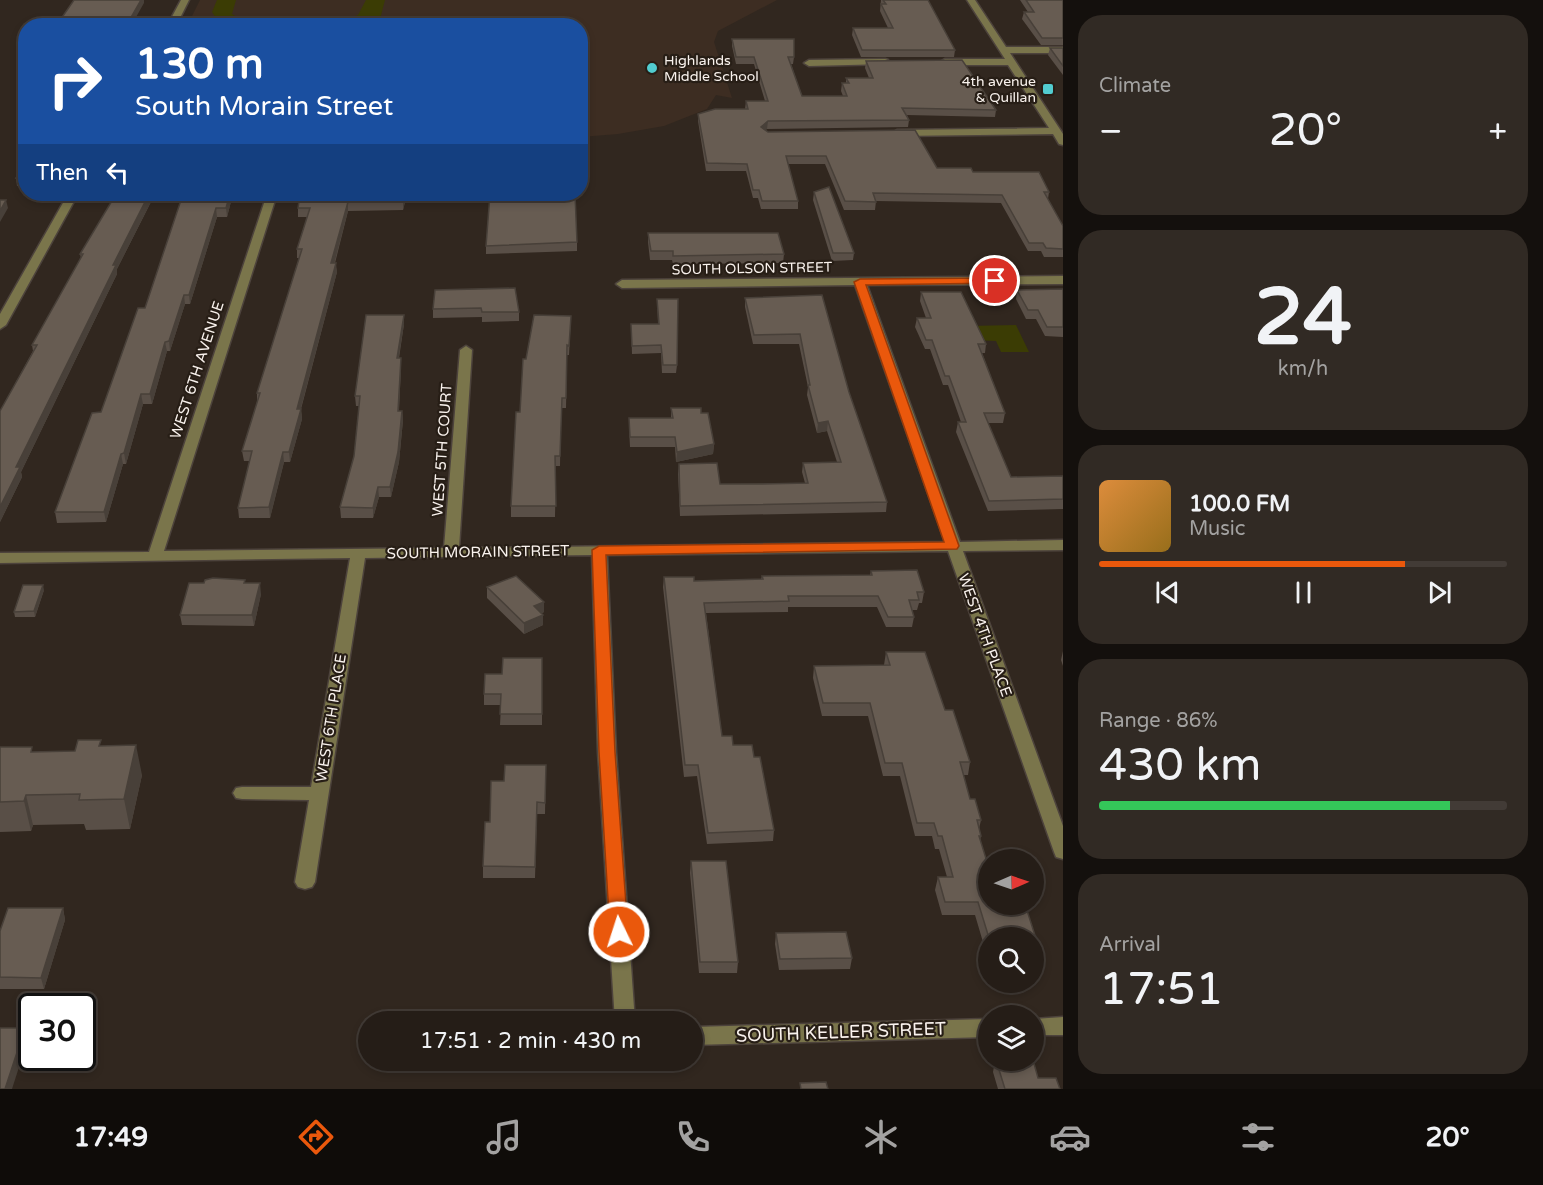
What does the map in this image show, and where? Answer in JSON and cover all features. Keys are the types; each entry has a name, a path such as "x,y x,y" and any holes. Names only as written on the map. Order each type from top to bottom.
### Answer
{"street":[{"path":"175,18 185,0"},
{"path":"971,0 1063,142"},
{"path":"1004,50 1063,50"},
{"path":"809,63 902,62"},
{"path":"936,62 1011,62"},
{"path":"885,133 1056,131"},
{"path":"0,325 69,201"},
{"name":"WEST 6TH AVENUE","path":"154,556 270,201"},
{"name":"SOUTH OLSON STREET","path":"622,284 1063,280"},
{"name":"WEST 4TH PLACE","path":"860,282 1063,852"},
{"name":"WEST 5TH COURT","path":"451,553 466,350"},
{"name":"SOUTH MORAIN STREET","path":"0,558 1063,545"},
{"path":"599,550 607,752 624,1011"},
{"name":"WEST 6TH PLACE","path":"305,882 358,554"},
{"path":"242,793 319,794"},
{"path":"1044,1027 1063,1026"},
{"name":"SOUTH KELLER STREET","path":"703,1036 978,1028"}],"shaded area":[{"name":"Highlands Middle School","path":"200,0 777,0 718,31 714,42 732,98 716,95 707,109 664,126 588,136 588,18 191,18"},
{"path":"217,0 236,0 232,14 239,18 216,18 212,12"},
{"path":"366,0 385,0 380,18 350,18 358,15"},
{"path":"1016,325 1029,352 1001,352 996,341 972,340 967,326"}],"building":[{"path":"74,0 141,0 131,18 62,18"},
{"path":"883,0 928,0 955,50 862,50 853,28 893,28 881,4 886,4"},
{"path":"1026,0 1063,0 1063,38 1042,38 1024,12 1034,12"},
{"path":"732,39 794,39 794,57 788,57 802,96 847,96 842,83 849,83 846,78 873,78 866,61 962,60 996,110 902,108 909,120 768,121 761,127 768,132 915,130 937,168 971,168 973,172 1039,172 1049,192 1044,192 1063,226 1063,249 1046,248 1043,243 1029,243 1002,195 873,193 876,202 845,201 826,156 786,156 798,201 762,201 759,190 753,190 747,164 707,163 698,114 715,109 748,109 746,101 768,101 754,57 736,57"},
{"path":"1050,48 1063,48 1063,66"},
{"path":"829,187 854,253 833,253 814,192"},
{"path":"0,200 6,200 0,211"},
{"path":"112,201 145,201 16,467 20,467 0,507 0,411 37,345 32,345 83,254 80,254"},
{"path":"181,201 228,201 226,208 216,208 189,295 184,295 169,341 165,342 150,394 141,394 104,512 55,512 92,413 101,412 138,308 145,308"},
{"path":"299,201 403,201 348,202 331,263 336,263 297,409 301,409 289,452 283,452 269,507 238,508 252,451 242,451 260,393 257,393 302,249 297,249 310,208 298,208"},
{"path":"489,201 575,201 577,242 486,246"},
{"path":"648,233 778,233 784,254 673,256 673,251 651,251"},
{"path":"515,288 519,312 482,312 481,308 433,309 435,290"},
{"path":"1063,289 1063,327 1047,327 1038,310 1028,310 1017,290"},
{"path":"921,292 961,292 986,344 978,344 1005,413 984,413 1011,477 1063,476 1063,499 989,501 958,422 966,422 949,376 945,376 932,340 926,340 917,318 931,318"},
{"path":"822,295 849,392 887,502 680,506 679,464 717,463 720,484 760,484 808,483 803,463 841,462 828,421 818,423 808,385 810,385 800,334 754,335 745,298"},
{"path":"657,299 678,299 677,365 663,365 661,345 632,346 631,324 659,324"},
{"path":"366,315 404,315 397,358 401,358 398,411 402,411 398,452 390,487 378,487 373,508 340,507 354,456 360,396 355,396"},
{"path":"534,315 571,316 569,346 567,345 566,398 562,398 560,456 555,456 556,506 511,506 516,412 520,412 523,359 526,359"},
{"path":"671,408 701,408 701,413 708,413 714,444 677,452 675,437 630,437 629,418 673,418"},
{"path":"917,570 924,592 917,592 919,600 909,600 914,617 888,617 878,596 788,596 789,601 704,603 722,736 732,736 733,745 752,745 754,757 760,757 774,830 708,833 698,765 685,765 664,577 694,577 694,581 763,579 762,576 872,575 871,571"},
{"path":"516,576 544,602 534,606 543,615 524,623 487,587"},
{"path":"213,578 260,583 252,615 180,615 189,583 204,583 205,580"},
{"path":"23,585 43,585 34,611 14,612"},
{"path":"886,652 925,652 945,710 953,710 970,762 960,762 970,799 975,799 981,820 977,820 983,849 978,849 978,902 945,902 938,877 953,877 942,836 938,836 934,823 917,823 902,763 885,763 870,703 823,703 814,666 890,665"},
{"path":"503,658 542,658 542,714 500,714 501,694 484,694 485,674 502,674"},
{"path":"78,740 101,740 99,746 136,745 124,799 79,800 80,794 26,795 24,801 0,802 0,747 32,747 31,752 75,751"},
{"path":"505,765 546,765 545,803 537,802 535,867 483,866 485,822 490,822 491,781 504,781"},
{"path":"691,861 726,861 738,962 700,962"},
{"path":"8,908 63,908 41,978 0,977 0,931"},
{"path":"982,915 1028,915 1032,927 986,927"},
{"path":"846,932 852,958 780,959 776,933"},
{"path":"0,1028 18,1028 18,1049 5,1089 0,1089"},
{"path":"999,1071 1036,1071 1038,1078 1056,1078 1060,1089 1005,1089"},
{"path":"826,1082 828,1089 801,1089 800,1083"}],"place":[{"name":"Highlands Middle School","path":"652,68"},
{"name":"4th avenue & Quillan","path":"1048,89"}],"route":[{"path":"619,932 607,752 599,550 953,546 860,282 995,281"}]}
